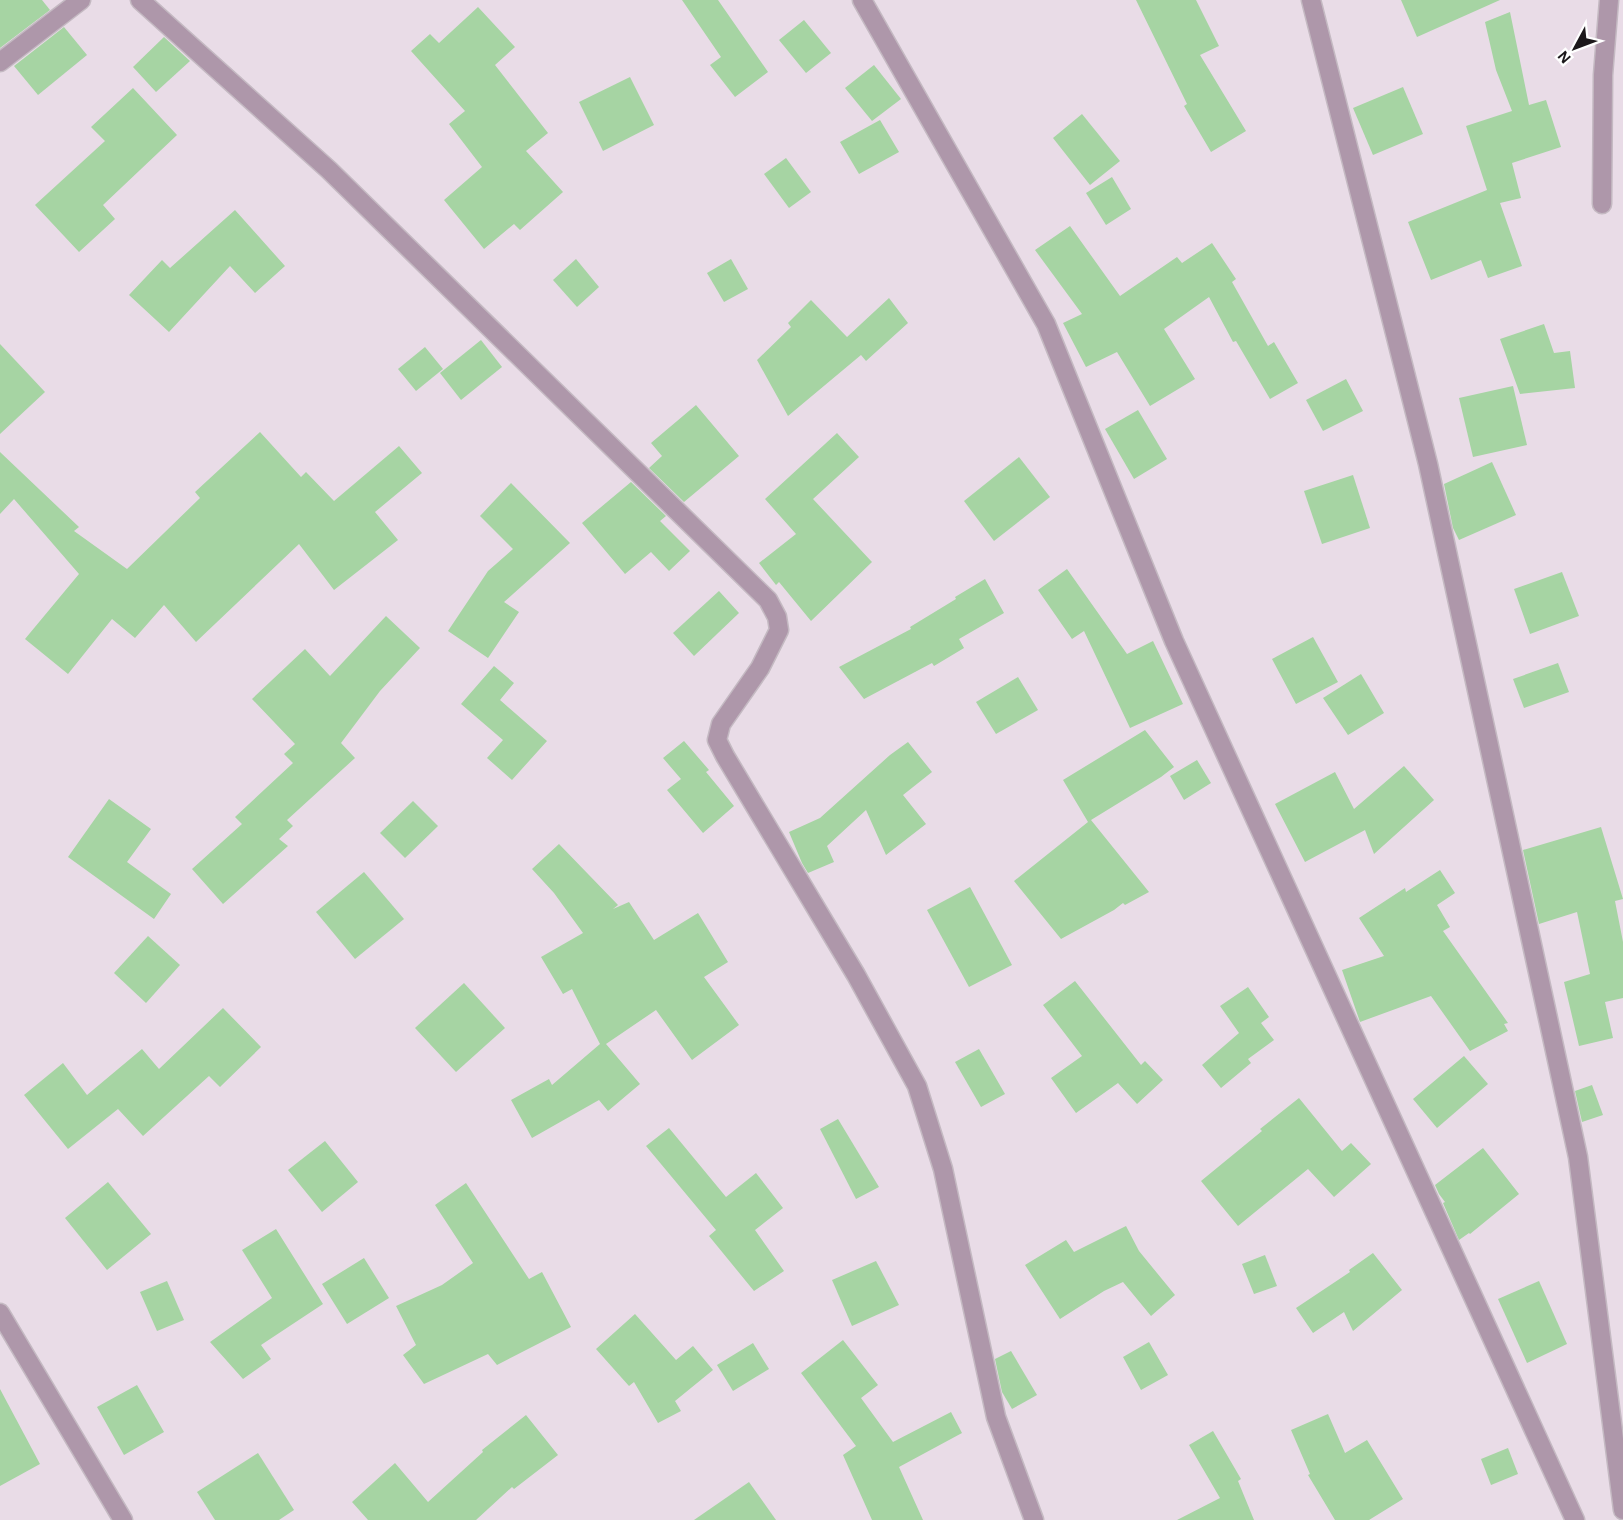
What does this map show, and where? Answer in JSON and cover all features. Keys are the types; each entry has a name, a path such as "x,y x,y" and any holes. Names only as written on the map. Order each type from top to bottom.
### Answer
{"street":[{"path":"0,62 81,0"},
{"path":"140,0 329,170 768,600 777,617 778,630 760,668 721,724 717,740 856,975 916,1086 943,1169 996,1417 1034,1520"},
{"path":"862,0 1046,324 1174,641 1575,1520"},
{"path":"1311,0 1428,464 1578,1157 1623,1510"},
{"path":"1602,204 1603,75 1609,0"},
{"path":"0,1313 123,1520"}],"building":[{"path":"0,0 42,0 50,10 0,48"},
{"path":"682,0 718,0 768,72 735,97 710,65 721,57"},
{"path":"1136,0 1196,0 1219,46 1200,55 1246,131 1211,152 1184,106 1187,104"},
{"path":"1401,0 1500,0 1417,37"},
{"path":"478,7 515,47 495,65 548,133 526,151 563,192 520,230 514,224 484,249 444,200 482,167 449,124 465,111 411,51 430,34 439,43"},
{"path":"1510,12 1529,105 1546,100 1561,147 1512,163 1521,198 1500,203 1522,266 1488,278 1481,260 1431,280 1408,222 1487,190 1466,126 1512,111 1496,70 1485,22"},
{"path":"804,20 831,53 806,73 779,40"},
{"path":"64,27 87,55 38,95 14,66"},
{"path":"164,37 190,61 156,92 133,67"},
{"path":"874,65 901,99 872,121 845,88"},
{"path":"630,77 654,125 603,151 579,102"},
{"path":"1403,87 1423,134 1373,155 1353,108"},
{"path":"133,88 177,135 103,205 115,219 79,252 35,205 105,141 91,127"},
{"path":"1082,114 1120,161 1090,185 1053,138"},
{"path":"880,120 899,152 859,174 840,142"},
{"path":"786,158 811,192 789,208 764,174"},
{"path":"1112,177 1131,209 1106,225 1086,193"},
{"path":"235,210 285,266 255,293 230,266 169,332 129,295 162,260 170,268"},
{"path":"1070,226 1120,296 1177,257 1182,263 1212,243 1236,279 1232,282 1268,346 1274,342 1298,383 1270,399 1236,341 1233,342 1209,297 1164,329 1195,379 1150,406 1117,352 1086,367 1063,323 1082,314 1035,250"},
{"path":"576,259 599,287 577,307 553,280"},
{"path":"731,259 748,289 724,302 707,273"},
{"path":"889,298 908,323 866,361 861,355 788,416 757,360 791,327 788,323 811,300 847,337"},
{"path":"1544,324 1554,353 1570,351 1575,388 1520,394 1500,339"},
{"path":"481,340 502,367 461,400 440,373"},
{"path":"0,344 45,392 0,434"},
{"path":"425,347 443,369 416,391 398,369"},
{"path":"1346,379 1363,411 1323,431 1306,400"},
{"path":"1513,386 1527,445 1473,457 1459,398"},
{"path":"696,405 739,456 684,502 649,468 662,456 651,443"},
{"path":"1138,410 1167,459 1134,479 1105,429"},
{"path":"260,432 301,477 306,472 334,501 399,446 422,473 375,512 398,540 334,590 299,544 196,642 164,605 135,638 112,619 68,674 25,639 79,574 14,499 0,514 0,452 79,527 74,531 127,569 200,498 195,492"},
{"path":"837,433 859,457 813,499 872,562 811,621 779,582 776,585 759,563 796,534 765,499"},
{"path":"1019,457 1050,497 994,541 964,501"},
{"path":"1492,462 1516,515 1459,540 1453,528 1444,484"},
{"path":"1353,475 1370,528 1322,544 1304,491"},
{"path":"631,482 666,516 660,521 690,551 669,571 651,552 625,574 582,523"},
{"path":"511,483 570,543 504,602 519,612 488,658 448,631 488,571 513,549 480,516"},
{"path":"1067,569 1127,654 1153,641 1183,704 1130,728 1084,631 1072,639 1038,590"},
{"path":"1562,572 1579,616 1530,634 1514,589"},
{"path":"985,579 1004,613 959,639 964,648 934,666 932,663 864,699 839,667 911,629 910,627"},
{"path":"719,591 739,613 694,656 673,633"},
{"path":"386,616 420,648 380,691 341,743 355,758 287,820 293,826 279,839 288,846 223,904 192,869 242,824 235,817 293,763 284,754 295,744 252,699 305,649 330,676"},
{"path":"1313,637 1338,682 1296,704 1272,659"},
{"path":"1558,663 1569,692 1524,708 1513,679"},
{"path":"494,666 514,683 500,700 547,741 512,780 487,758 503,740 461,704"},
{"path":"1361,674 1384,713 1348,735 1323,698"},
{"path":"1018,677 1038,710 996,734 976,702"},
{"path":"1145,730 1174,767 1091,820 1149,892 1125,905 1123,903 1061,939 1014,881 1088,822 1063,780"},
{"path":"684,741 709,770 706,772 734,806 703,833 667,790 681,779 663,758"},
{"path":"908,742 932,772 903,795 926,824 886,855 866,810 827,846 834,862 808,873 789,832 820,818 890,755"},
{"path":"1197,760 1211,783 1184,800 1170,776"},
{"path":"1404,766 1434,800 1374,854 1365,830 1305,862 1275,804 1335,772 1354,809"},
{"path":"109,799 151,829 127,862 171,894 154,919 68,857"},
{"path":"413,801 438,826 405,858 380,833"},
{"path":"1601,827 1623,899 1615,901 1623,942 1623,998 1605,1002 1613,1038 1579,1046 1564,982 1590,974 1577,912 1539,924 1523,850"},
{"path":"559,844 618,905 613,909 629,902 654,940 698,913 728,962 704,977 739,1025 692,1060 656,1010 606,1044 640,1084 608,1111 599,1100 532,1138 511,1100 549,1079 552,1085 600,1044 572,989 563,994 541,957 583,933 554,893 532,869"},
{"path":"1440,870 1455,893 1437,905 1450,927 1443,931 1508,1023 1504,1024 1508,1031 1470,1051 1431,996 1360,1022 1342,970 1384,956 1359,918 1405,888 1406,892"},
{"path":"364,872 404,919 355,959 316,912"},
{"path":"970,887 1012,965 969,987 927,910"},
{"path":"148,936 180,965 146,1003 114,973"},
{"path":"1075,981 1141,1065 1145,1061 1163,1080 1137,1104 1118,1083 1076,1113 1051,1078 1082,1056 1043,1005"},
{"path":"464,983 505,1028 456,1072 415,1028"},
{"path":"1248,987 1269,1017 1261,1023 1274,1040 1248,1059 1251,1063 1221,1088 1202,1065 1239,1033 1220,1006"},
{"path":"223,1008 261,1047 220,1087 209,1076 143,1136 118,1109 68,1149 24,1095 63,1063 87,1095 142,1049 159,1069"},
{"path":"979,1049 1005,1094 981,1107 955,1062"},
{"path":"1464,1056 1488,1084 1437,1128 1413,1099"},
{"path":"1592,1085 1603,1115 1582,1122 1575,1091"},
{"path":"1299,1098 1342,1151 1351,1143 1371,1164 1334,1197 1308,1169 1238,1226 1201,1181"},
{"path":"838,1119 879,1187 856,1199 820,1129"},
{"path":"669,1128 726,1197 756,1173 783,1208 755,1230 784,1271 754,1291 709,1236 716,1230 646,1146"},
{"path":"325,1141 358,1182 322,1212 288,1170"},
{"path":"1483,1148 1519,1194 1470,1234 1459,1240 1443,1203 1445,1202 1435,1185"},
{"path":"108,1182 151,1234 107,1270 65,1218"},
{"path":"466,1183 529,1279 542,1272 571,1327 497,1365 488,1354 424,1384 403,1355 416,1345 396,1306 442,1285 473,1263 435,1205"},
{"path":"1126,1226 1139,1251 1175,1295 1151,1316 1123,1282 1104,1291 1060,1319 1025,1265 1066,1240 1074,1252"},
{"path":"276,1229 323,1304 261,1345 271,1359 243,1379 210,1342 272,1298 242,1250"},
{"path":"1373,1253 1402,1290 1353,1331 1344,1312 1313,1333 1296,1308 1350,1272 1349,1270"},
{"path":"1265,1255 1277,1286 1254,1294 1242,1264"},
{"path":"364,1258 389,1298 347,1324 322,1284"},
{"path":"876,1261 899,1305 852,1326 832,1280"},
{"path":"167,1281 184,1320 157,1331 140,1292"},
{"path":"1539,1281 1567,1344 1527,1363 1498,1299"},
{"path":"635,1314 676,1360 693,1346 713,1370 675,1401 681,1411 658,1423 634,1382 629,1386 596,1349"},
{"path":"843,1340 878,1385 861,1398 893,1442 951,1412 962,1433 899,1467 923,1520 872,1520 843,1455 856,1446 801,1373"},
{"path":"1149,1342 1168,1375 1141,1390 1123,1357"},
{"path":"753,1343 769,1369 733,1391 717,1365"},
{"path":"1011,1351 1037,1395 1012,1409 1002,1392 995,1359"},
{"path":"137,1385 164,1432 124,1455 97,1407"},
{"path":"0,1389 40,1464 0,1486"},
{"path":"1328,1414 1345,1453 1367,1440 1403,1499 1369,1520 1335,1520 1308,1475 1310,1474 1291,1430"},
{"path":"526,1415 558,1455 514,1489 512,1487 476,1520 368,1520 352,1502 395,1463 428,1502 483,1452 482,1450"},
{"path":"1213,1431 1241,1479 1238,1481 1254,1520 1177,1520 1220,1498 1189,1445"},
{"path":"1508,1448 1518,1474 1491,1485 1481,1459"},
{"path":"258,1453 294,1510 279,1520 215,1520 197,1492"},
{"path":"749,1482 776,1520 694,1520"}]}
